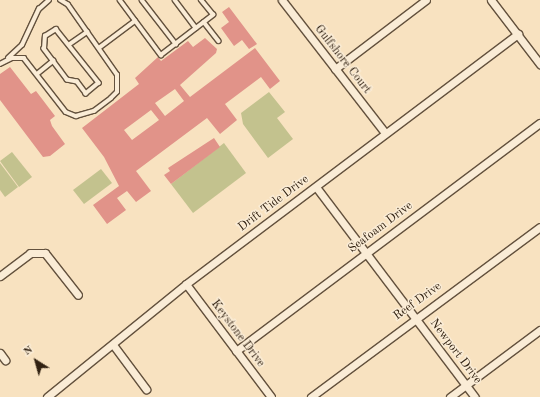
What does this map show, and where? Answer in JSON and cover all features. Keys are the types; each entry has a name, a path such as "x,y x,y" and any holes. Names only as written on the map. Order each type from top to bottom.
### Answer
{"street":[{"path":"335,69 426,0"},
{"path":"491,0 540,64"},
{"name":"Gulfshore Court","path":"286,1 335,69 385,133"},
{"name":"Drift Tide Drive","path":"47,397 114,346 186,284 518,34"},
{"name":"Seafoam Drive","path":"236,351 540,122"},
{"name":"Newport Drive","path":"316,187 475,397"},
{"name":"Reef Drive","path":"311,397 415,318 540,227"},
{"path":"0,276 30,253 45,253 78,295"},
{"name":"Keystone Drive","path":"186,284 271,397"},
{"path":"450,397 540,330"},
{"path":"114,346 146,389"},
{"path":"0,353 5,360"}],"lane":[{"path":"0,64 22,44 38,9 49,0"},
{"path":"5,60 24,58 66,112 85,116 117,92 117,75 87,32 60,0"},
{"path":"120,0 161,55 213,15 201,0"},
{"path":"142,0 176,44"},
{"path":"175,0 196,28"},
{"path":"99,48 135,21"},
{"path":"204,22 219,41"},
{"path":"59,30 99,84 86,94 77,82 68,80 53,61 42,45 45,36 59,30"},
{"path":"70,44 87,32"},
{"path":"37,74 53,61"}],"shaded area":[{"path":"269,92 285,112 277,118 293,139 268,158 243,124 241,113"},
{"path":"224,143 246,173 193,213 171,184"},
{"path":"12,152 32,177 19,187 0,161"},
{"path":"0,163 18,187 5,197 0,190"},
{"path":"101,169 112,183 84,204 73,190"}],"building":[{"path":"229,7 257,44 249,49 242,40 234,46 221,28 229,22 222,12"},
{"path":"205,38 217,49 216,53 180,85 190,97 255,48 280,81 270,89 261,77 225,104 237,120 220,134 207,118 136,171 151,191 136,202 127,191 117,198 126,210 107,224 93,205 119,186 104,157 82,128 139,84 135,78 158,57 161,61 188,41 193,47","holes":["175,89 184,101 165,116 155,103","151,110 159,120 132,140 124,130"]},
{"path":"10,67 31,94 36,91 55,116 50,120 52,126 65,144 50,156 43,157 0,100 0,74"},
{"path":"214,138 220,147 171,184 164,175 170,171 168,168"}]}
